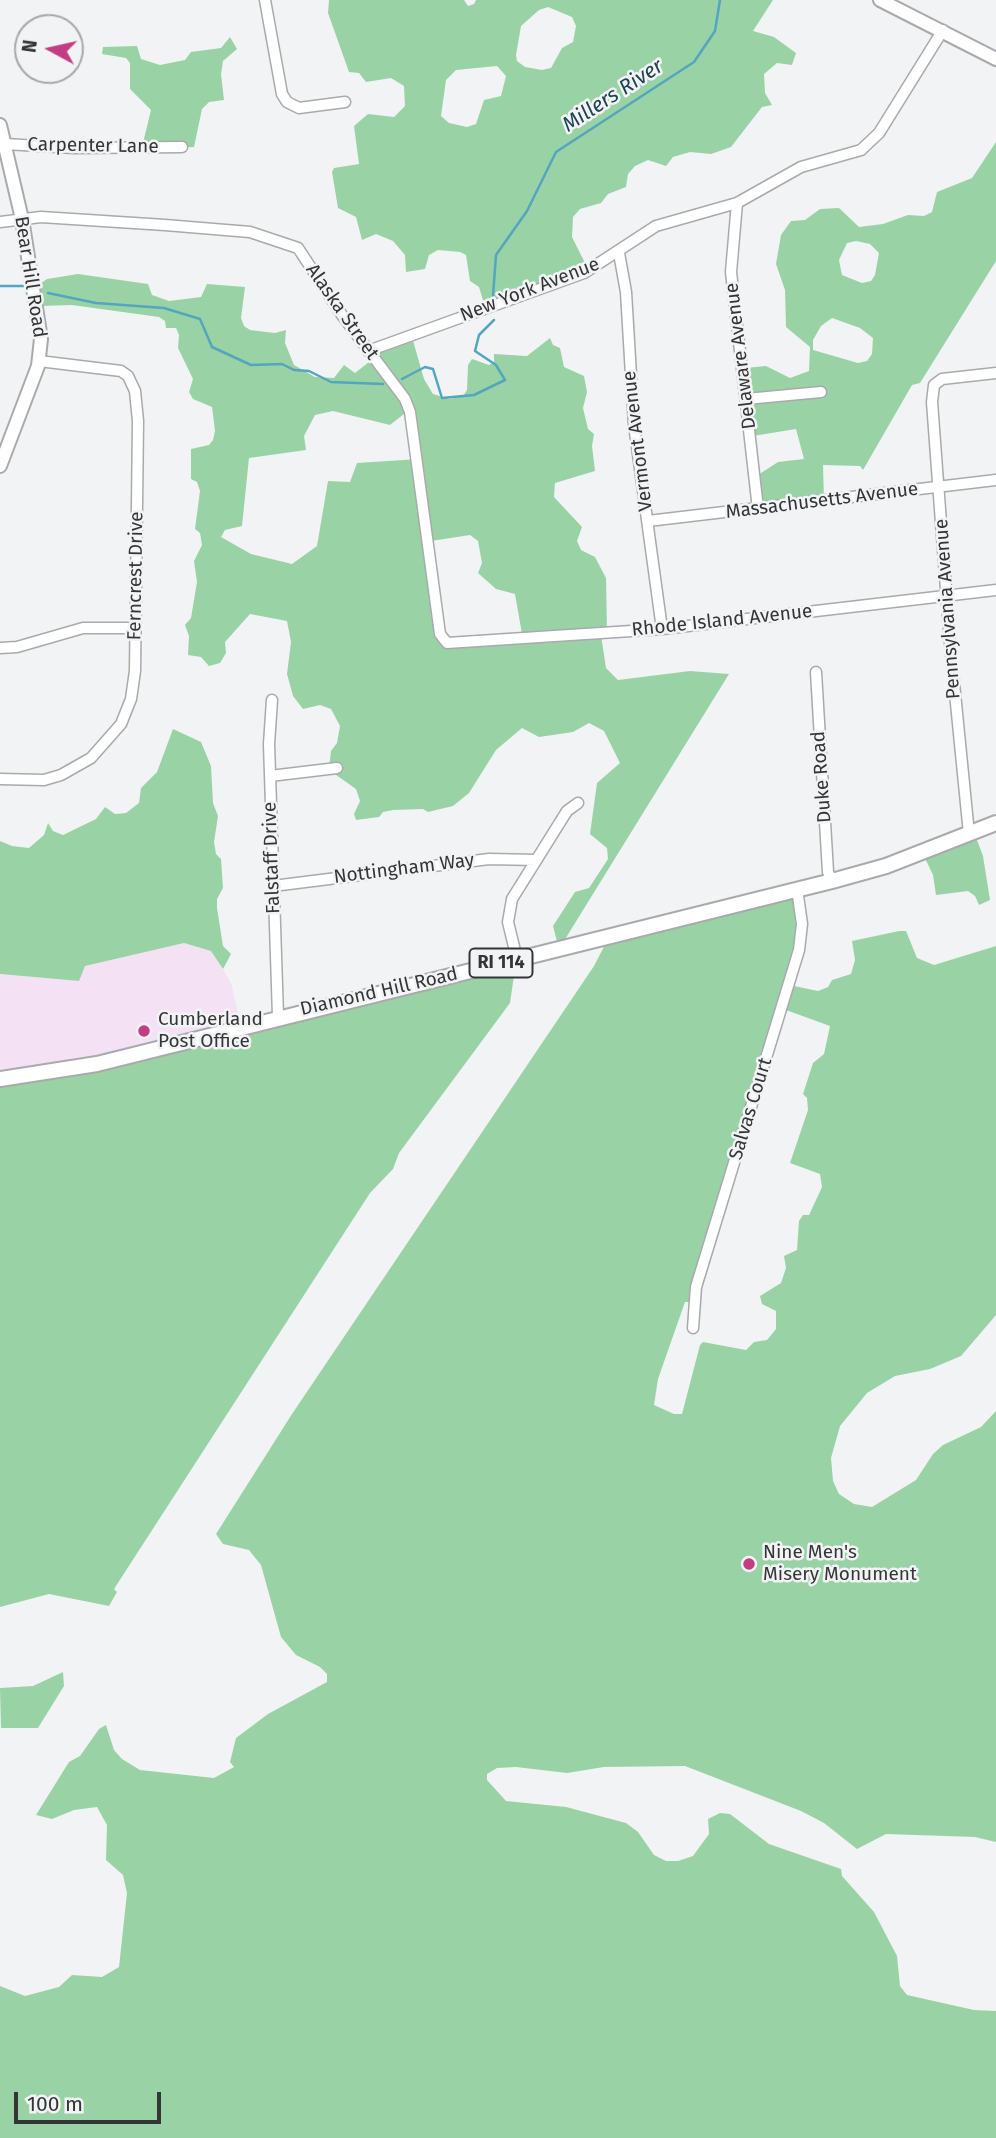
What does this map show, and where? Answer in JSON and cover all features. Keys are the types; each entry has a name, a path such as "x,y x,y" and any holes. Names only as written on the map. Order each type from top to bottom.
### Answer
{"main road":[{"name":"Diamond Hill Road","path":"0,1079 73,1069 278,1016 797,890 886,866 996,823"}],"street":[{"path":"265,0 282,94 287,102 299,108 345,102"},
{"path":"880,0 943,30 996,60"},
{"name":"New York Avenue","path":"368,351 564,281 619,253 656,226 737,203 789,172 814,162 851,154 870,143 943,30"},
{"name":"Bear Hill Road","path":"0,125 22,219 41,340 39,361 0,466"},
{"name":"Carpenter Lane","path":"5,144 74,148 182,147"},
{"name":"Delaware Avenue","path":"737,203 731,272 758,509"},
{"name":"Alaska Street","path":"0,222 41,217 250,232 290,243 298,248 368,351 405,399 410,412 440,634 447,643"},
{"name":"Vermont Avenue","path":"619,253 626,292 634,425 662,629"},
{"name":"Ferncrest Drive","path":"0,779 44,780 79,766 104,747 121,724 131,699 135,628 138,421 135,391 128,376 121,371 39,361"},
{"name":"Pennsylvania Avenue","path":"969,834 933,430 934,385 942,379 996,373"},
{"path":"746,399 821,392"},
{"name":"Massachusetts Avenue","path":"648,521 996,480"},
{"name":"Rhode Island Avenue","path":"447,643 662,629 996,590"},
{"path":"0,648 17,647 83,628 135,628"},
{"name":"Duke Road","path":"816,672 828,872 832,880"},
{"name":"Falstaff Drive","path":"272,700 270,776 278,1016"},
{"path":"270,776 337,768"},
{"path":"517,959 508,910 567,811 578,803"},
{"name":"Nottingham Way","path":"273,886 489,859 536,860"},
{"name":"Salvas Court","path":"693,1328 696,1287 799,950 802,923 797,890"}],"shaded area":[{"path":"184,943 212,951 231,983 242,1030 0,1080 0,974 78,981 85,966"}],"green space":[{"path":"329,0 464,0 468,6 476,0 773,0 753,31 774,37 796,53 792,65 777,63 764,74 765,93 772,105 762,107 731,147 711,154 690,152 673,157 666,166 648,160 635,166 628,174 626,187 608,194 601,203 580,209 573,217 572,237 588,269 486,310 479,287 470,281 466,255 438,250 429,255 425,269 406,272 405,255 393,241 376,234 362,240 356,217 338,208 332,172 334,168 359,164 354,126 368,114 394,117 405,106 404,86 391,78 366,82 359,73 349,72 328,13","holes":["548,7 572,17 576,26 573,42 562,48 551,68 542,70 525,67 517,61 516,55 521,26 539,10","497,66 506,76 501,96 484,100 476,124 467,127 449,123 441,116 446,80 456,70"]},
{"path":"230,37 237,49 223,61 221,74 224,100 209,102 202,109 194,147 149,148 143,143 151,110 130,89 130,63 126,58 102,54 103,47 137,46 141,59 160,65 185,60 191,52 221,48"},
{"path":"996,142 996,261 920,383 912,385 863,470 860,466 823,465 824,501 762,507 758,477 761,473 778,462 804,459 796,429 753,436 745,368 766,366 790,378 809,371 810,347 786,327 785,290 776,264 781,235 791,221 805,220 820,209 839,208 859,227 883,224 908,215 924,216 932,212 937,192 972,178","holes":["856,241 870,244 879,253 875,275 871,281 862,283 842,275 839,260 847,243","832,318 860,328 873,338 872,354 867,361 858,363 813,350 813,340 821,326"]},
{"path":"78,274 148,284 152,295 169,301 201,297 207,284 245,287 241,318 244,326 250,330 275,333 286,330 285,343 294,365 315,377 334,378 344,365 355,373 374,358 372,352 412,337 424,379 433,394 450,399 463,396 467,390 468,365 472,359 489,365 494,362 494,354 527,356 550,338 553,345 560,348 564,367 584,376 587,392 583,408 588,429 594,434 592,446 595,471 555,483 554,497 582,527 577,541 581,550 595,557 606,578 607,632 601,635 606,668 618,680 690,671 729,674 559,949 553,926 575,892 589,888 608,859 607,848 590,834 597,783 620,763 604,731 589,723 573,732 539,737 522,728 496,750 469,793 453,806 428,812 423,809 393,810 383,812 379,817 356,820 354,814 360,801 356,789 329,770 331,751 337,743 340,726 331,709 320,705 303,709 293,696 287,674 291,642 287,621 250,614 225,642 226,653 220,663 209,666 201,657 188,655 189,636 185,625 191,618 197,582 194,561 202,545 200,533 195,529 200,491 197,482 191,479 191,449 209,445 215,431 212,407 193,399 189,392 193,379 178,348 179,335 176,328 166,328 165,321 159,317 72,305 40,306 37,286 47,279","holes":["409,410 419,459 357,463 350,482 328,481 317,546 292,564 251,554 221,537 225,530 242,526 249,458 306,450 304,436 315,415 333,411 390,425","470,535 478,541 482,563 478,573 496,589 515,594 522,634 445,641 431,541"]},
{"path":"173,729 201,742 211,766 213,803 218,816 214,842 216,854 221,859 223,888 217,899 217,908 223,946 231,954 223,969 211,951 184,943 85,966 79,981 0,974 0,841 29,848 44,835 48,823 53,831 63,835 96,819 105,807 115,814 126,813 139,803 141,788 157,772"},
{"path":"974,832 983,856 990,900 979,905 975,896 968,891 936,895 933,875 924,856"},
{"path":"802,892 806,929 794,986 818,991 828,987 832,980 851,974 855,960 852,941 899,931 906,931 917,958 934,965 996,946 996,1315 961,1356 930,1369 895,1376 867,1393 840,1426 831,1458 833,1481 839,1494 854,1504 872,1507 916,1480 933,1454 943,1445 981,1427 996,1411 996,1842 975,1837 886,1834 857,1849 824,1823 801,1811 685,1766 604,1767 567,1773 516,1767 497,1768 487,1774 487,1780 506,1801 566,1807 626,1823 638,1832 654,1855 666,1861 678,1861 693,1856 709,1834 708,1819 720,1813 730,1814 769,1844 841,1869 842,1876 874,1912 897,1956 900,1986 907,1995 974,2010 996,2011 996,2138 0,2138 0,1986 25,1996 59,1987 72,1975 102,1977 119,1967 127,1893 123,1875 106,1860 107,1825 97,1807 74,1810 52,1819 36,1815 69,1762 80,1756 99,1729 106,1725 114,1750 122,1759 140,1770 214,1778 234,1767 230,1762 236,1738 268,1714 327,1682 327,1674 320,1667 296,1655 281,1637 261,1565 249,1550 223,1544 216,1534 292,1414 594,966 608,939","holes":["786,1010 830,1026 824,1054 813,1063 803,1094 807,1098 808,1110 790,1163 820,1174 822,1187 809,1215 803,1215 799,1221 797,1250 784,1256 786,1268 781,1283 760,1296 762,1304 776,1311 776,1329 767,1340 754,1342 746,1350 703,1342 682,1414 674,1414 654,1405 658,1379 685,1302 698,1302"]},
{"path":"516,962 510,1003 399,1153 393,1169 370,1193 114,1589 117,1592 109,1606 49,1594 0,1607 0,1080"},
{"path":"63,1672 64,1686 38,1728 1,1728 0,1688 33,1686"}],"waterway":[{"name":"Millers River","path":"493,296 496,255 527,211 556,152 694,62 715,31 720,0"},
{"name":"Millers River","path":"0,286 26,286"},
{"name":"Millers River","path":"48,293 96,303 164,308 200,319 212,347 251,365 282,364 294,370 309,371 331,382 383,384"},
{"name":"Millers River","path":"402,379 425,367 433,369 442,398 474,395 505,380 496,365 475,351 479,335 494,320"}],"place":[{"name":"Cumberland Post Office","path":"144,1031"},
{"name":"Nine Men's Misery Monument","path":"749,1564"}]}
